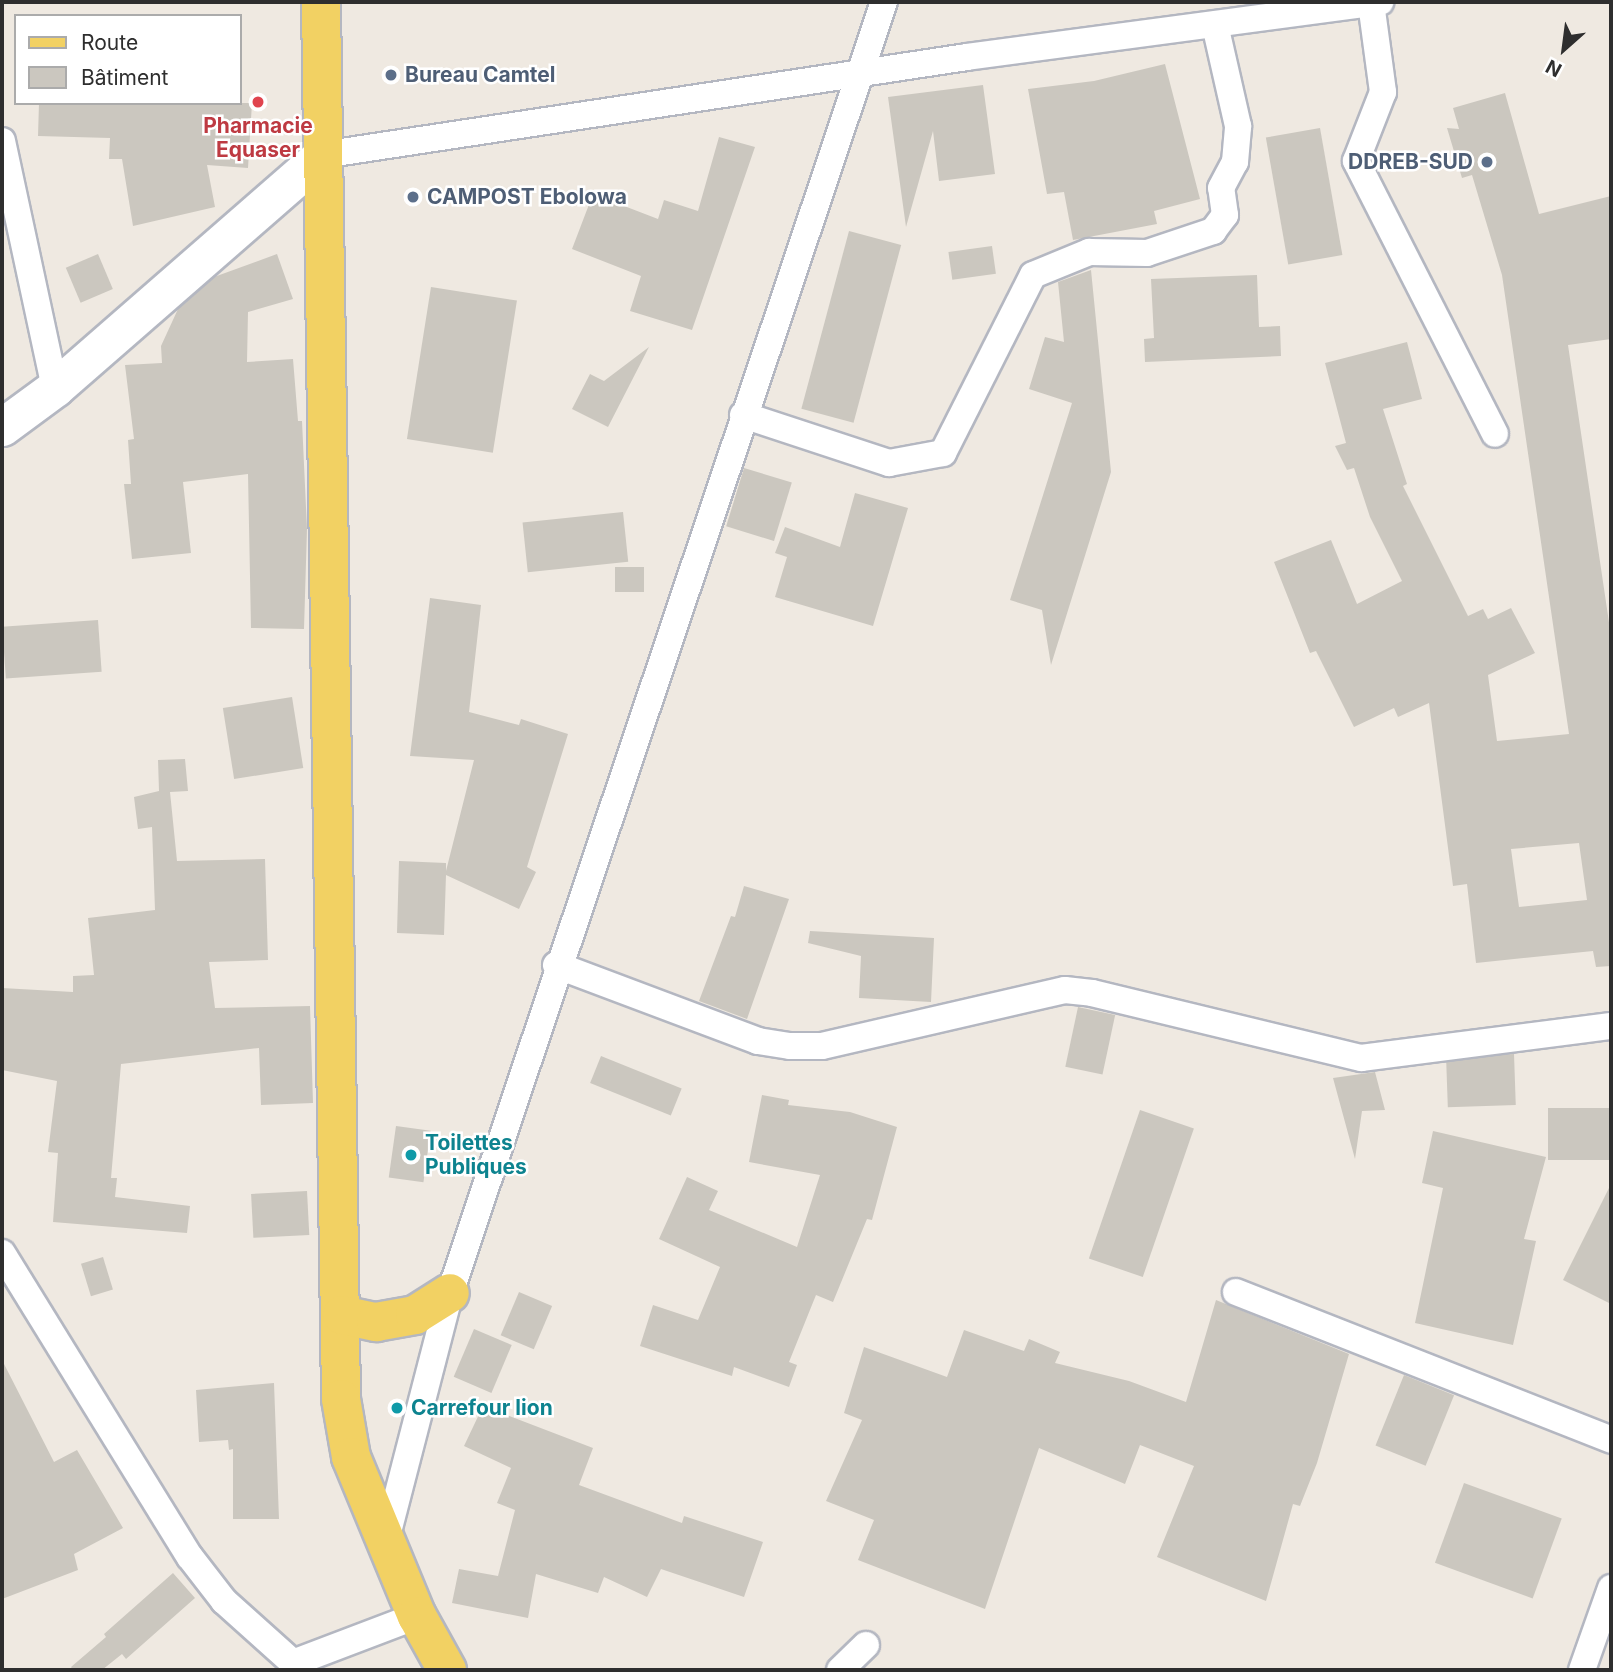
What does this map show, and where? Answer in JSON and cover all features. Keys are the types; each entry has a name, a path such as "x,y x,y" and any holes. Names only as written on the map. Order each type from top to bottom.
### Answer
{"main road":[{"path":"321,2 342,1315 341,1399 351,1457 387,1536 417,1616 447,1670"},
{"path":"2,427 55,388 322,155"},
{"path":"342,1315 376,1322 415,1315 450,1293"}],"street":[{"path":"387,1536 450,1293 556,965 884,2"},
{"path":"322,155 859,73 1215,25 1282,9 1376,2 1382,92 1356,161 1495,434"},
{"path":"743,415 889,463 943,453 1033,275 1089,252 1146,253 1213,231 1225,215 1221,188 1235,162 1238,126 1215,25"},
{"path":"2,141 55,388"},
{"path":"556,965 758,1041 790,1046 822,1046 1065,990 1092,993 1361,1058 1611,1026"},
{"path":"2,1253 190,1557 224,1601 297,1667 417,1616"},
{"path":"1236,1293 1429,1365 1611,1440"},
{"path":"1582,1670 1611,1588"},
{"path":"840,1670 866,1645"}],"building":[{"path":"1165,64 1200,199 1154,211 1157,224 1073,240 1064,192 1047,194 1028,89 1094,81"},
{"path":"983,85 995,174 939,181 933,131 906,227 888,97"},
{"path":"1505,93 1539,214 1611,196 1611,339 1568,345 1611,636 1611,966 1596,967 1593,951 1476,963 1467,884 1453,886 1429,703 1398,717 1394,708 1354,727 1316,651 1310,653 1274,562 1331,540 1357,604 1402,581 1370,517 1354,468 1347,470 1335,446 1346,443 1325,363 1407,342 1422,399 1383,409 1407,484 1403,486 1468,616 1483,609 1488,619 1511,608 1535,653 1488,675 1497,741 1569,734 1502,275 1472,175 1462,178 1447,128 1459,129 1453,108","holes":["1579,843 1587,900 1519,907 1511,849"]},
{"path":"252,103 248,168 207,165 215,207 133,226 122,159 109,159 110,138 38,136 39,105"},
{"path":"1320,128 1342,255 1288,265 1266,138"},
{"path":"719,137 755,147 692,330 630,311 641,276 572,249 593,194 658,219 664,200 698,211"},
{"path":"849,231 901,245 854,423 801,409"},
{"path":"992,246 996,274 952,280 948,252"},
{"path":"98,254 113,289 81,303 66,268"},
{"path":"277,254 293,299 248,312 247,362 293,359 298,421 302,421 307,529 304,629 251,628 248,474 183,482 191,553 132,559 124,484 131,484 128,440 134,439 125,365 162,363 161,346 178,309 214,277"},
{"path":"1091,270 1111,472 1051,665 1042,610 1010,600 1072,403 1029,389 1045,337 1064,342 1058,282"},
{"path":"1257,275 1259,327 1280,326 1281,356 1145,362 1144,339 1154,338 1151,279"},
{"path":"431,287 517,301 493,453 407,439"},
{"path":"649,347 608,427 572,409 590,374 604,381"},
{"path":"744,468 792,483 774,541 726,526"},
{"path":"855,493 908,508 873,626 775,597 787,557 775,553 785,527 840,547"},
{"path":"623,512 628,562 528,572 523,523"},
{"path":"615,567 644,567 644,592 615,592"},
{"path":"430,598 481,605 469,712 519,725 521,719 568,734 527,867 536,872 519,909 446,875 444,935 397,933 399,861 446,863 446,871 474,760 410,756"},
{"path":"98,620 102,672 6,679 2,627"},
{"path":"292,697 303,768 234,779 223,708"},
{"path":"185,759 188,791 170,792 177,861 265,859 268,960 209,962 215,1008 310,1006 313,1103 261,1105 259,1048 121,1064 111,1178 117,1178 115,1197 190,1206 187,1233 53,1222 58,1153 48,1152 57,1081 2,1070 2,988 73,992 73,976 94,975 88,918 155,910 152,827 138,829 134,797 159,791 158,760"},
{"path":"744,886 789,899 747,1019 699,1001 731,916 735,917"},
{"path":"810,931 934,938 931,1002 859,998 861,956 808,943"},
{"path":"1078,1007 1115,1015 1102,1075 1065,1067"},
{"path":"1514,1054 1516,1105 1448,1107 1446,1056"},
{"path":"601,1056 682,1089 671,1115 590,1083"},
{"path":"1375,1072 1385,1110 1362,1111 1355,1159 1333,1078"},
{"path":"762,1095 789,1100 788,1105 850,1112 897,1127 872,1220 867,1219 833,1302 816,1295 789,1362 797,1365 789,1387 734,1367 732,1376 640,1346 653,1305 698,1320 720,1267 659,1239 687,1177 718,1191 709,1210 797,1247 820,1175 749,1162"},
{"path":"1548,1108 1611,1108 1611,1160 1548,1160"},
{"path":"1140,1110 1194,1129 1143,1277 1089,1258"},
{"name":"Toilettes Publiques","path":"396,1126 431,1131 423,1182 389,1177"},
{"path":"1433,1131 1546,1157 1524,1239 1536,1241 1513,1345 1415,1323 1443,1188 1422,1183"},
{"path":"1611,1184 1611,1304 1563,1280"},
{"path":"307,1191 309,1235 253,1238 251,1194"},
{"path":"103,1257 113,1290 91,1296 81,1264"},
{"path":"519,1292 552,1306 534,1349 501,1335"},
{"path":"1216,1300 1349,1354 1317,1463 1300,1506 1293,1504 1266,1601 1157,1557 1194,1466 1140,1445 1125,1484 1039,1448 985,1609 858,1560 874,1520 826,1501 862,1420 844,1413 864,1347 947,1377 964,1330 1024,1351 1029,1339 1060,1352 1055,1363 1129,1381 1186,1402"},
{"path":"474,1329 512,1345 491,1393 454,1377"},
{"path":"2,1360 54,1462 77,1450 123,1528 74,1554 78,1570 2,1599"},
{"path":"1404,1375 1454,1395 1426,1466 1376,1445"},
{"path":"274,1383 279,1519 233,1519 233,1449 229,1450 228,1440 199,1442 196,1390"},
{"path":"483,1406 593,1448 579,1485 682,1523 684,1516 763,1542 744,1597 661,1569 647,1597 604,1577 598,1593 536,1574 528,1618 452,1603 459,1569 498,1576 515,1510 497,1503 511,1468 464,1446"},
{"path":"1464,1483 1562,1519 1533,1598 1435,1563"},
{"path":"173,1573 195,1598 126,1659 122,1654 102,1670 73,1670 71,1667 106,1637 104,1634"}],"place":[{"name":"Bureau Camtel","path":"391,75"},
{"name":"Pharmacie Equaser","path":"258,102"},
{"name":"DDREB-SUD","path":"1487,162"},
{"name":"CAMPOST Ebolowa","path":"413,197"},
{"name":"Toilettes Publiques","path":"411,1155"},
{"name":"Carrefour lion","path":"397,1408"}]}
